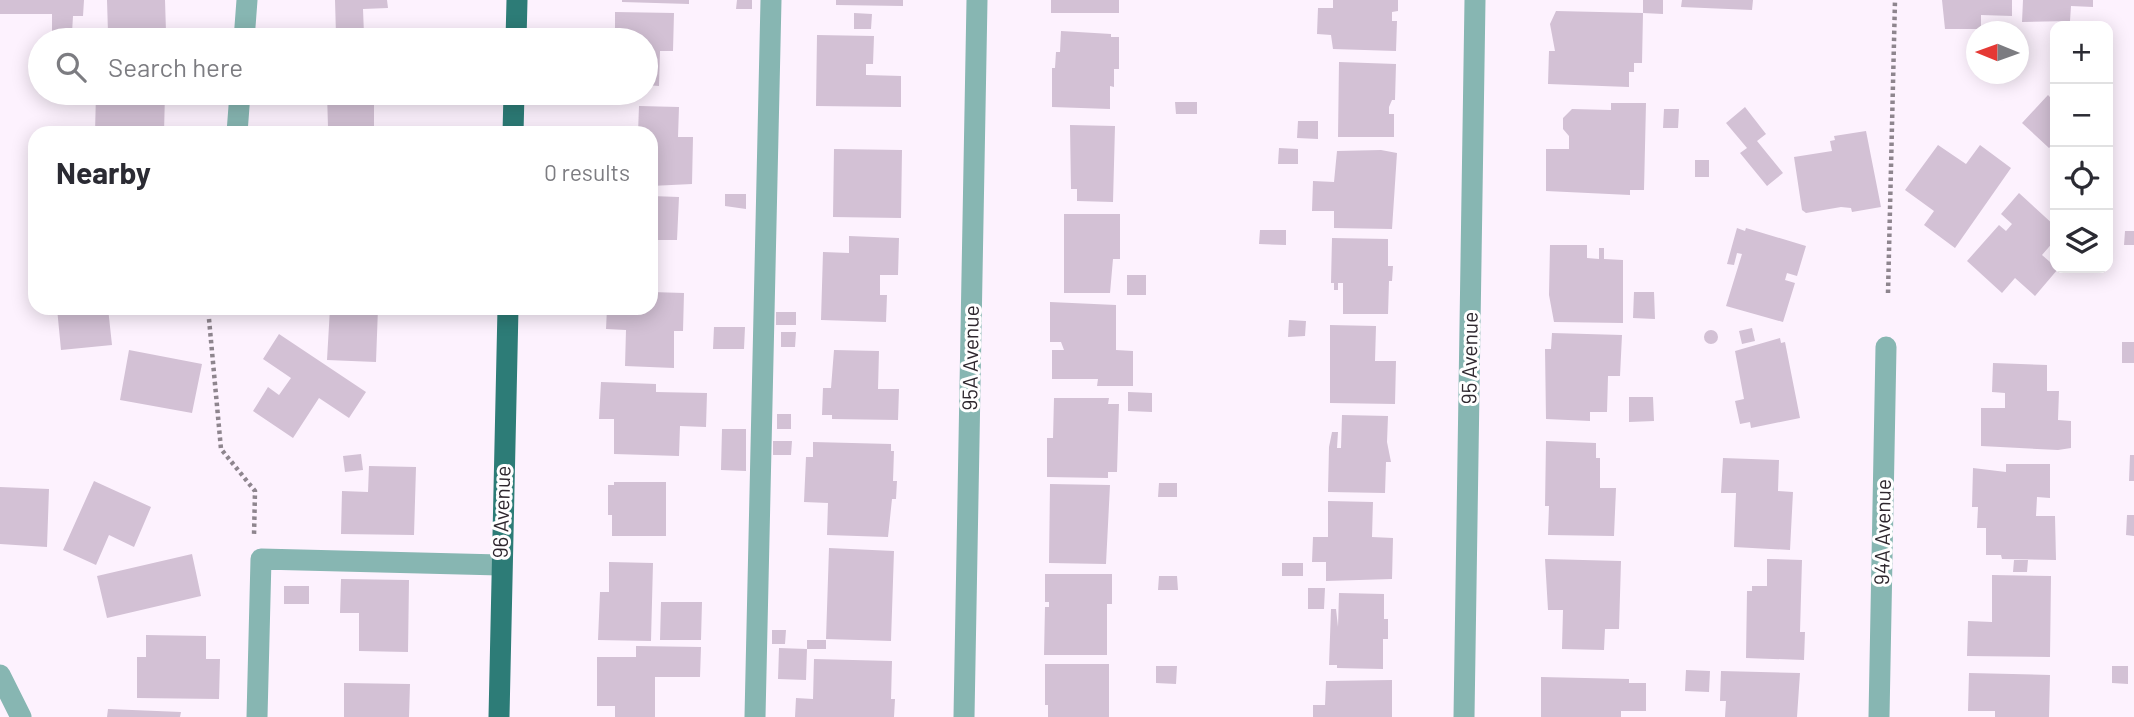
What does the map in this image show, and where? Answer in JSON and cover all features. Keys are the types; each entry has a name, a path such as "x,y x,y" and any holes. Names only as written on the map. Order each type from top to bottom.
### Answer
{"main road":[{"path":"516,28 517,0"},
{"path":"513,126 514,105"},
{"name":"96 Avenue","path":"499,717 500,565 508,315"}],"street":[{"path":"245,28 247,0"},
{"path":"755,717 771,0"},
{"name":"95A Avenue","path":"964,717 977,0"},
{"name":"95 Avenue","path":"1464,717 1475,0"},
{"path":"238,126 239,105"},
{"name":"94A Avenue","path":"1879,717 1886,347"},
{"path":"257,717 261,559 500,565"},
{"path":"0,676 21,717"}],"path":[{"path":"1888,293 1895,0"},
{"path":"209,319 220,449 255,491 253,542"}],"building":[{"path":"0,0 84,0 83,16 73,16 72,28 52,28 52,14 0,14"},
{"path":"107,0 165,0 166,28 108,28"},
{"path":"335,0 387,0 388,8 363,9 364,28 336,28"},
{"path":"689,0 689,4 622,2"},
{"path":"737,0 752,0 752,9 736,9"},
{"path":"836,0 903,0 903,6 836,5"},
{"path":"1051,0 1119,0 1119,13 1051,13"},
{"path":"1333,0 1398,0 1398,11 1392,12 1392,21 1397,21 1396,51 1333,49 1331,35 1317,34 1318,8 1333,8"},
{"path":"1643,0 1663,0 1663,14 1643,13"},
{"path":"1682,0 1753,0 1752,10 1681,7"},
{"path":"1942,0 2012,0 2012,16 1981,15 1981,21 1966,21 1966,29 1945,29"},
{"path":"2023,0 2093,0 2093,7 2071,6 2070,21 2022,21"},
{"path":"1556,11 1643,13 1642,63 1634,63 1634,72 1629,72 1629,87 1548,84 1549,51 1555,51 1550,24"},
{"path":"615,12 674,13 673,51 660,51 659,86 658,28 615,28"},
{"path":"854,13 872,14 871,29 854,29"},
{"path":"1061,31 1111,34 1111,37 1119,37 1119,69 1114,69 1114,87 1110,86 1110,109 1052,107 1052,68 1055,68 1056,52 1060,52"},
{"path":"817,35 874,36 873,64 866,64 866,75 901,76 901,107 816,106"},
{"path":"1339,62 1396,64 1395,100 1392,100 1389,107 1389,114 1394,114 1394,137 1338,137"},
{"path":"2048,95 2050,97 2049,148 2022,123"},
{"path":"1175,102 1197,102 1197,114 1176,114"},
{"path":"1611,103 1646,103 1644,190 1630,190 1630,195 1546,191 1546,149 1569,149 1569,136 1563,129 1563,118 1572,109 1611,110"},
{"path":"96,105 165,105 164,126 95,126"},
{"path":"327,105 374,105 374,126 328,126"},
{"path":"639,106 679,107 678,137 693,137 692,184 658,186 658,126 638,126"},
{"path":"1745,107 1766,134 1757,141 1783,173 1767,186 1740,153 1747,148 1726,123"},
{"path":"1664,109 1679,109 1678,128 1663,128"},
{"path":"1298,121 1318,121 1318,139 1297,138"},
{"path":"1070,125 1115,126 1113,202 1077,201 1077,189 1071,189"},
{"path":"1866,131 1881,207 1852,212 1851,208 1841,207 1806,213 1802,210 1794,157 1832,151 1830,141 1835,140 1834,136"},
{"path":"1938,145 1966,164 1980,145 2011,168 1955,248 1924,225 1934,211 1905,190"},
{"path":"1279,148 1298,149 1298,164 1278,164"},
{"path":"834,149 902,150 901,218 833,217"},
{"path":"1381,150 1397,153 1392,229 1334,228 1334,211 1312,211 1313,181 1334,182 1337,151"},
{"path":"1695,160 1709,160 1709,177 1695,177"},
{"path":"2019,193 2050,221 2050,246 2042,255 2050,262 2050,273 2055,273 2035,296 2015,278 2002,293 1967,261 1999,225 2006,231 2012,224 2001,214"},
{"path":"725,194 746,194 746,209 725,206"},
{"path":"658,196 679,197 677,240 658,240"},
{"path":"1064,214 1120,214 1120,259 1113,259 1110,293 1064,293"},
{"path":"1737,228 1745,231 1746,228 1806,246 1797,276 1787,273 1785,280 1795,283 1783,322 1726,306 1742,254 1737,253 1734,265 1727,264"},
{"path":"1260,230 1286,230 1286,245 1259,244"},
{"path":"2125,231 2134,231 2134,245 2124,245"},
{"path":"849,236 899,238 898,275 880,275 880,295 887,295 886,322 821,320 823,252 849,253"},
{"path":"1332,238 1388,239 1388,266 1393,266 1392,281 1389,281 1388,314 1343,314 1343,283 1338,283 1338,290 1334,290 1334,283 1331,283"},
{"path":"1550,245 1587,245 1587,258 1599,259 1599,248 1604,248 1604,259 1623,260 1623,323 1554,322 1549,295"},
{"path":"1127,275 1146,275 1146,295 1127,295"},
{"path":"658,292 684,293 683,331 674,331 674,368 625,366 626,330 606,329 607,315 658,315"},
{"path":"1634,292 1654,292 1655,319 1633,318"},
{"path":"1050,302 1116,305 1116,350 1133,351 1133,386 1097,386 1098,379 1052,379 1052,350 1064,350 1061,342 1050,342"},
{"path":"776,312 796,312 796,325 776,325"},
{"path":"58,315 109,315 112,345 61,350"},
{"path":"330,315 378,315 376,362 327,360"},
{"path":"1289,320 1306,321 1305,336 1288,337"},
{"path":"1330,325 1376,326 1375,361 1396,361 1395,404 1330,403"},
{"path":"714,327 745,327 744,349 713,349"},
{"path":"1752,328 1755,341 1742,344 1739,331"},
{"path":"1711,330 1716,332 1716,342 1711,344 1706,342 1704,337 1706,332"},
{"path":"781,332 796,332 795,347 781,347"},
{"path":"1552,333 1622,335 1620,376 1608,376 1607,412 1590,412 1590,421 1546,419 1545,349 1551,349"},
{"path":"279,334 366,392 349,418 319,398 293,438 253,411 268,387 279,395 291,378 263,359"},
{"path":"1780,338 1781,343 1785,342 1800,418 1751,428 1750,422 1740,424 1735,401 1744,399 1735,351"},
{"path":"2122,342 2134,342 2134,363 2122,363"},
{"path":"129,350 202,364 192,413 120,400"},
{"path":"834,350 879,351 878,389 899,389 898,420 832,419 832,415 822,415 823,388 831,388"},
{"path":"1993,363 2047,365 2047,391 2059,391 2058,420 2071,421 2071,448 2058,450 1981,446 1981,408 2005,408 2005,393 1992,392"},
{"path":"601,382 656,384 656,392 707,393 706,427 680,426 679,456 614,454 614,419 599,419"},
{"path":"1128,392 1152,393 1152,412 1128,411"},
{"path":"1629,397 1653,397 1654,421 1629,422"},
{"path":"1054,398 1109,398 1108,404 1119,404 1117,472 1108,472 1108,478 1047,477 1047,438 1053,438"},
{"path":"777,414 791,414 791,429 777,429"},
{"path":"1342,415 1388,416 1387,442 1391,462 1386,462 1385,493 1328,492 1329,447 1332,432 1338,432 1337,448 1341,448"},
{"path":"722,429 746,429 746,471 721,470"},
{"path":"773,441 792,441 791,455 773,455"},
{"path":"1546,441 1596,443 1596,458 1600,458 1600,488 1616,488 1614,536 1548,535 1549,506 1545,506"},
{"path":"813,442 891,444 891,451 894,451 893,481 897,481 888,537 827,535 828,503 804,502 806,457 813,457"},
{"path":"361,454 363,470 345,472 343,456"},
{"path":"2130,455 2134,455 2134,481 2129,481"},
{"path":"1723,458 1779,460 1778,491 1793,492 1790,550 1734,547 1736,493 1721,493"},
{"path":"2006,464 2050,464 2050,498 2037,497 2036,516 2055,516 2056,560 2002,559 2001,555 1986,555 1986,528 1977,528 1978,507 1972,507 1973,468 2006,472"},
{"path":"369,466 416,467 414,535 341,534 342,491 368,492"},
{"path":"94,481 151,507 134,547 109,535 96,565 63,550"},
{"path":"614,482 666,482 666,536 612,536 612,515 608,515 608,485 614,485"},
{"path":"1159,483 1177,483 1177,497 1158,497"},
{"path":"1050,484 1110,485 1106,564 1049,563"},
{"path":"0,487 49,489 47,547 0,544"},
{"path":"1328,501 1373,502 1372,537 1393,538 1392,579 1326,581 1326,562 1312,562 1313,537 1328,537"},
{"path":"2127,515 2134,515 2134,536 2126,535"},
{"path":"829,548 894,551 891,641 826,639"},
{"path":"192,554 201,596 107,618 97,576"},
{"path":"1545,559 1621,561 1619,629 1605,629 1604,650 1562,649 1563,610 1548,610"},
{"path":"1767,559 1802,560 1800,632 1805,632 1804,660 1746,658 1747,591 1752,591 1752,586 1767,586"},
{"path":"2014,560 2028,560 2027,572 2013,572"},
{"path":"609,562 653,563 651,641 598,640 600,592 609,592"},
{"path":"1282,563 1303,563 1303,576 1282,576"},
{"path":"1045,574 1112,574 1112,604 1107,604 1107,655 1044,655 1045,607 1049,607 1049,602 1045,602"},
{"path":"1992,575 2051,576 2050,657 1967,656 1968,621 1992,622"},
{"path":"1159,576 1177,576 1178,590 1158,590"},
{"path":"341,579 409,580 408,652 359,651 359,613 340,613"},
{"path":"284,586 309,586 309,604 284,604"},
{"path":"1308,588 1325,588 1324,609 1308,609"},
{"path":"1339,593 1384,594 1384,619 1388,619 1388,639 1383,639 1383,669 1337,668 1337,665 1329,665 1331,609 1336,609 1338,627"},
{"path":"661,602 702,602 701,640 660,640"},
{"path":"772,630 786,630 785,644 772,644"},
{"path":"146,635 206,636 206,659 220,659 219,699 137,698 137,657 146,657"},
{"path":"807,640 826,640 826,649 807,649"},
{"path":"636,646 701,647 700,677 655,677 655,717 615,717 615,706 597,706 597,657 636,657"},
{"path":"779,648 807,649 806,680 778,679"},
{"path":"814,659 892,661 891,699 895,699 894,717 795,717 796,698 813,699"},
{"path":"1045,664 1109,664 1109,717 1048,717 1048,705 1045,705"},
{"path":"1156,666 1177,666 1176,684 1156,683"},
{"path":"2112,666 2128,666 2128,684 2112,683"},
{"path":"1686,670 1710,671 1709,692 1685,691"},
{"path":"1721,671 1800,673 1797,717 1725,717 1726,701 1720,701"},
{"path":"1969,673 2050,675 2049,717 1995,717 1995,711 1968,711"},
{"path":"1541,677 1629,679 1629,683 1646,683 1646,711 1621,711 1621,717 1541,717"},
{"path":"1392,680 1392,717 1313,717 1313,705 1325,705 1326,681"},
{"path":"344,683 410,684 409,717 344,717"},
{"path":"108,709 181,712 180,717 107,717"}]}
